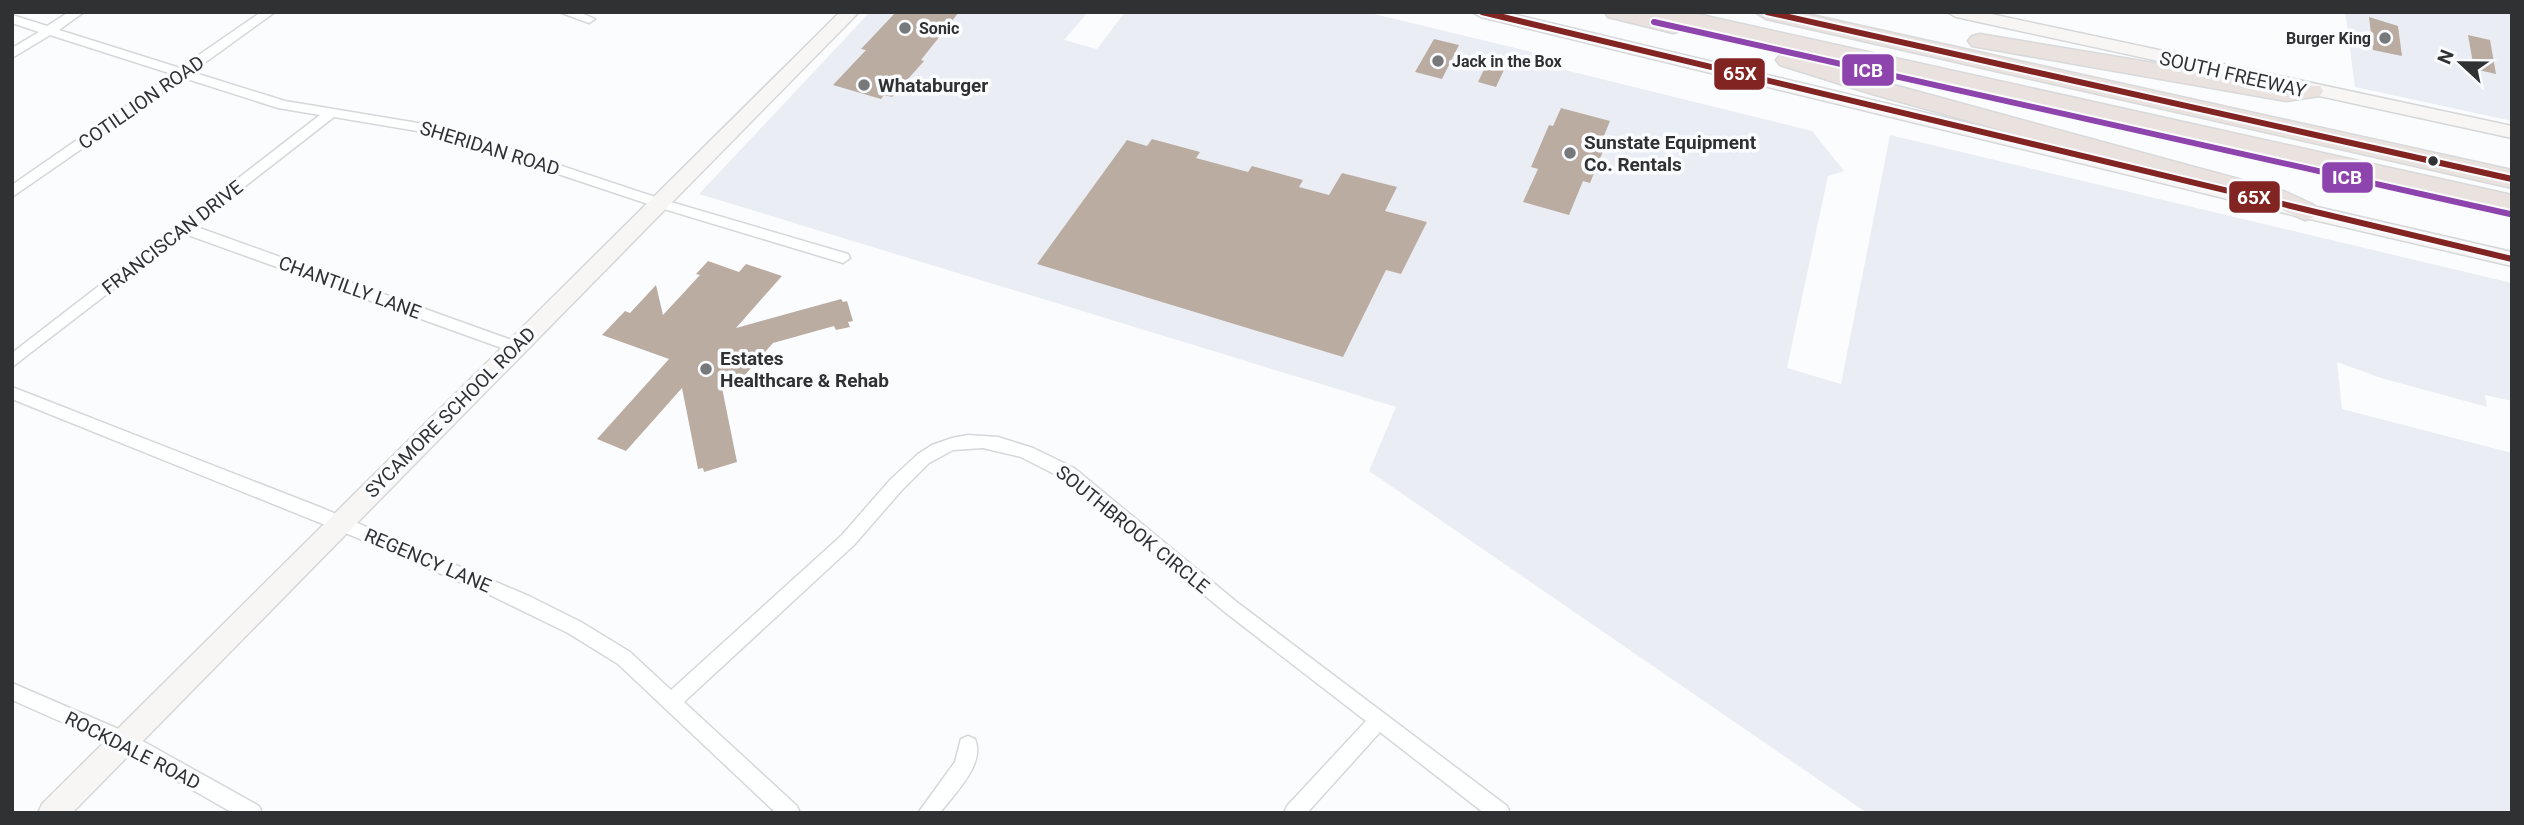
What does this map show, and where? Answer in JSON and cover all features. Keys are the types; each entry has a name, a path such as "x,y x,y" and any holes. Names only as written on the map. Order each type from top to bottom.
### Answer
{"highway":[{"path":"1616,12 1723,40 1881,89 2277,198 2305,211"},
{"path":"1656,12 2512,204"},
{"path":"1766,12 2512,179"},
{"path":"1813,12 2286,93 2311,91"}],"main road":[{"name":"SYCAMORE SCHOOL ROAD","path":"52,813 850,12"},
{"path":"1481,12 2512,259"},
{"name":"SOUTH FREEWAY","path":"1956,12 2311,91 2512,132"}],"street":[{"path":"12,54 78,12"},
{"name":"COTILLION ROAD","path":"12,192 270,12"},
{"path":"565,12 589,19"},
{"name":"SHERIDAN ROAD","path":"12,19 283,105 443,131 659,202 843,258"},
{"name":"FRANCISCAN DRIVE","path":"12,362 331,113"},
{"name":"CHANTILLY LANE","path":"184,228 515,346"},
{"name":"REGENCY LANE","path":"12,393 341,522 536,607 595,638 625,658 790,813"},
{"name":"SOUTHBROOK CIRCLE","path":"672,701 850,538 912,469 935,451 970,442 1018,448 1068,473 1232,608 1500,813"},
{"name":"ROCKDALE ROAD","path":"12,691 123,740 252,813"},
{"path":"1294,813 1379,720"},
{"path":"928,813 941,800 964,766 968,745"}],"shaded area":[{"path":"870,12 1088,12 1064,40 1097,49 1125,12 1366,12 1553,57 1549,66 1812,131 1844,171 1828,176 1787,368 1841,384 1890,135 2512,283 2512,401 2485,395 2487,407 2381,378 2337,362 2342,409 2512,453 2512,813 1867,813 1369,471 1396,407 699,194"},
{"path":"2345,12 2512,12 2512,121 2355,87"}],"building":[{"path":"896,12 959,12 921,60 924,61 892,97 884,95 881,99 833,85 866,50 861,49"},
{"name":"Burger King","path":"2369,17 2398,26 2402,56 2373,50"},
{"path":"2468,35 2490,40 2496,74 2474,69"},
{"name":"Jack in the Box","path":"1434,39 1459,45 1442,79 1415,72"},
{"path":"1491,55 1509,59 1496,87 1478,82"},
{"name":"Sunstate Equipment Co. Rentals","path":"1561,108 1610,121 1603,138 1608,139 1590,183 1583,181 1569,215 1523,202 1538,169 1531,167 1549,125 1553,126"},
{"path":"1152,139 1200,152 1196,158 1248,172 1252,166 1303,180 1299,187 1329,195 1342,173 1397,187 1385,211 1427,222 1401,274 1386,270 1343,357 1037,264 1127,140 1147,146"},
{"name":"Estates Healthcare & Rehab","path":"708,261 739,272 746,264 782,276 736,328 841,299 843,302 847,301 853,321 848,322 850,327 836,330 834,326 773,343 737,384 720,378 737,462 704,472 703,468 698,469 682,388 626,451 597,439 669,359 602,335 625,311 630,313 656,285 663,315 700,275 696,274"}],"transit line":[{"name":"65X","path":"1482,12 2512,259"},
{"name":"65X","path":"1767,12 2512,179"},
{"name":"ICB","path":"1654,22 2510,214"}],"place":[{"name":"Sonic","path":"905,28"},
{"name":"Burger King","path":"2385,38"},
{"name":"Jack in the Box","path":"1438,61"},
{"name":"Whataburger","path":"864,85"},
{"name":"Sunstate Equipment Co. Rentals","path":"1570,153"},
{"name":"Estates Healthcare & Rehab","path":"706,369"}]}
